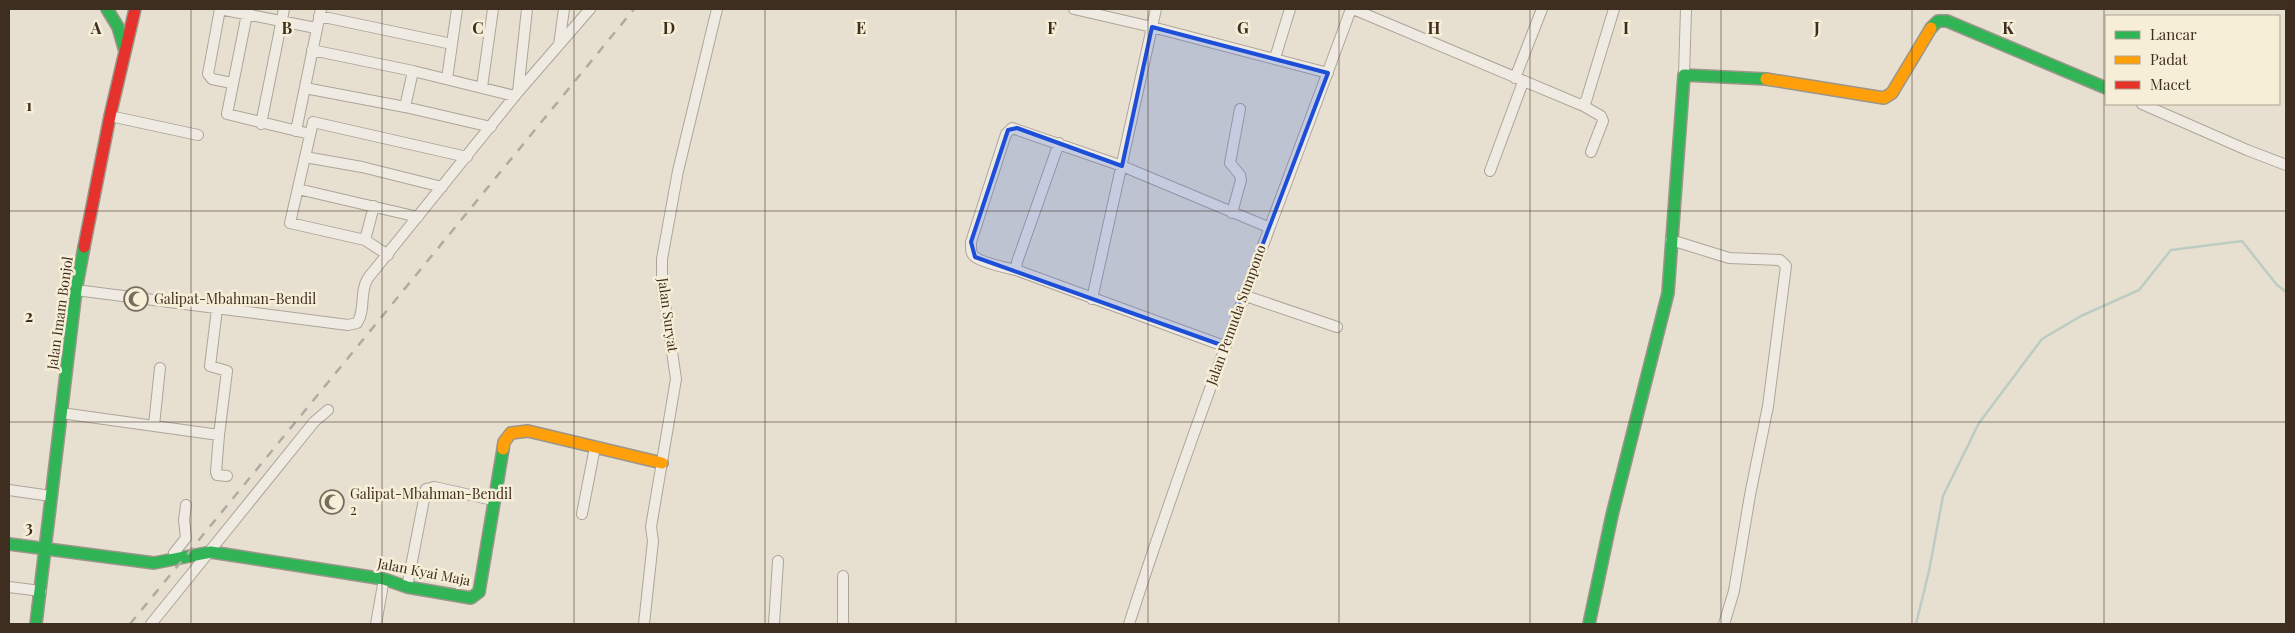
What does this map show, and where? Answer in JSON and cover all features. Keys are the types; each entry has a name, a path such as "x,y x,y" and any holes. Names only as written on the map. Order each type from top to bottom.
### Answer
{"main road":[{"name":"Jalan Imam Bonjol","path":"36,624 76,290 110,116 135,9"},
{"path":"109,11 122,34 125,51"},
{"path":"1589,624 1612,515 1668,293 1684,75 1776,80 1880,97 1892,93 1932,26 1942,20 2105,88"},
{"name":"Jalan Kyai Maja","path":"9,544 154,563 179,559 190,553 211,552 384,579 407,586 475,597 478,592 504,442 509,432 515,430 528,431 662,464"}],"street":[{"path":"232,83 212,79 208,74 220,9 247,12 316,28"},
{"path":"261,124 284,9"},
{"path":"447,79 455,9"},
{"path":"482,87 493,9"},
{"path":"516,94 527,9"},
{"path":"559,46 564,9"},
{"path":"76,290 348,325 357,323 360,316 365,283 516,94 590,9"},
{"name":"Jalan Suryat","path":"644,624 653,541 651,527 676,379 662,284 662,259 678,171 717,9"},
{"path":"1074,9 1152,26 1328,73"},
{"path":"1092,298 1156,9"},
{"path":"1275,58 1290,9"},
{"path":"1352,9 1575,104 1582,105 1601,116 1603,121 1591,152"},
{"name":"Jalan Pemuda Sumpono","path":"1130,624 1161,527 1224,346 1352,9"},
{"path":"1490,171 1542,9"},
{"path":"1582,105 1586,101 1614,9"},
{"path":"1684,75 1686,9"},
{"path":"247,12 227,114 261,124 310,134"},
{"path":"296,131 320,12 452,44"},
{"path":"312,50 516,94"},
{"path":"405,107 413,71"},
{"path":"305,88 491,126"},
{"path":"2144,105 2286,165"},
{"path":"1232,213 1241,180 1240,175 1230,163 1240,109"},
{"path":"110,116 198,135"},
{"path":"299,120 467,156"},
{"path":"313,122 290,223 365,240 388,254"},
{"path":"1224,346 973,256 971,242 1006,134 1010,128 1014,128 1059,143 1122,166 1268,227"},
{"path":"1016,270 1017,262 1059,143"},
{"path":"305,157 362,167 442,187"},
{"path":"298,189 418,217"},
{"path":"365,240 374,206"},
{"path":"1671,240 1725,258 1777,260 1786,266 1768,406 1750,495 1734,592 1724,624"},
{"path":"1243,295 1337,327"},
{"path":"217,309 210,366 227,371 216,472 217,475 227,476"},
{"path":"154,426 160,368"},
{"path":"151,624 314,422 319,420 328,410"},
{"path":"61,413 219,435"},
{"path":"582,514 595,447"},
{"path":"407,586 426,489 434,486 493,500"},
{"path":"9,490 51,496"},
{"path":"179,559 174,553 186,538 184,520 186,505"},
{"path":"774,624 778,560"},
{"path":"843,576 843,624"},
{"path":"376,624 384,579"},
{"path":"9,587 41,591"}],"highlighted area":[{"path":"1152,27 1328,73 1224,346 975,257 971,242 1008,130 1017,128 1122,166"}],"waterway":[{"path":"1916,624 1929,571 1943,496 1979,423 2042,339 2081,316 2139,290 2171,250 2242,241 2277,285 2286,292"}],"railway":[{"path":"130,624 634,9"}],"traffic: fast":[{"path":"107,9 118,27 124,48"},
{"path":"1931,28 1938,21 1947,21 2105,88"},
{"path":"1589,624 1612,515 1668,293 1684,75 1766,79"},
{"path":"36,624 76,290 84,247"},
{"path":"9,544 154,563 211,552 384,579 407,587 471,598 479,592 503,449"}],"traffic: slow":[{"path":"1766,79 1884,98 1892,93 1931,28"},
{"path":"503,449 504,442 511,433 528,431 662,463"}],"traffic: jam":[{"path":"84,247 110,116 135,9"}],"place":[{"name":"Galipat-Mbahman-Bendil","path":"136,299"},
{"name":"Galipat-Mbahman-Bendil 2","path":"332,502"}]}
